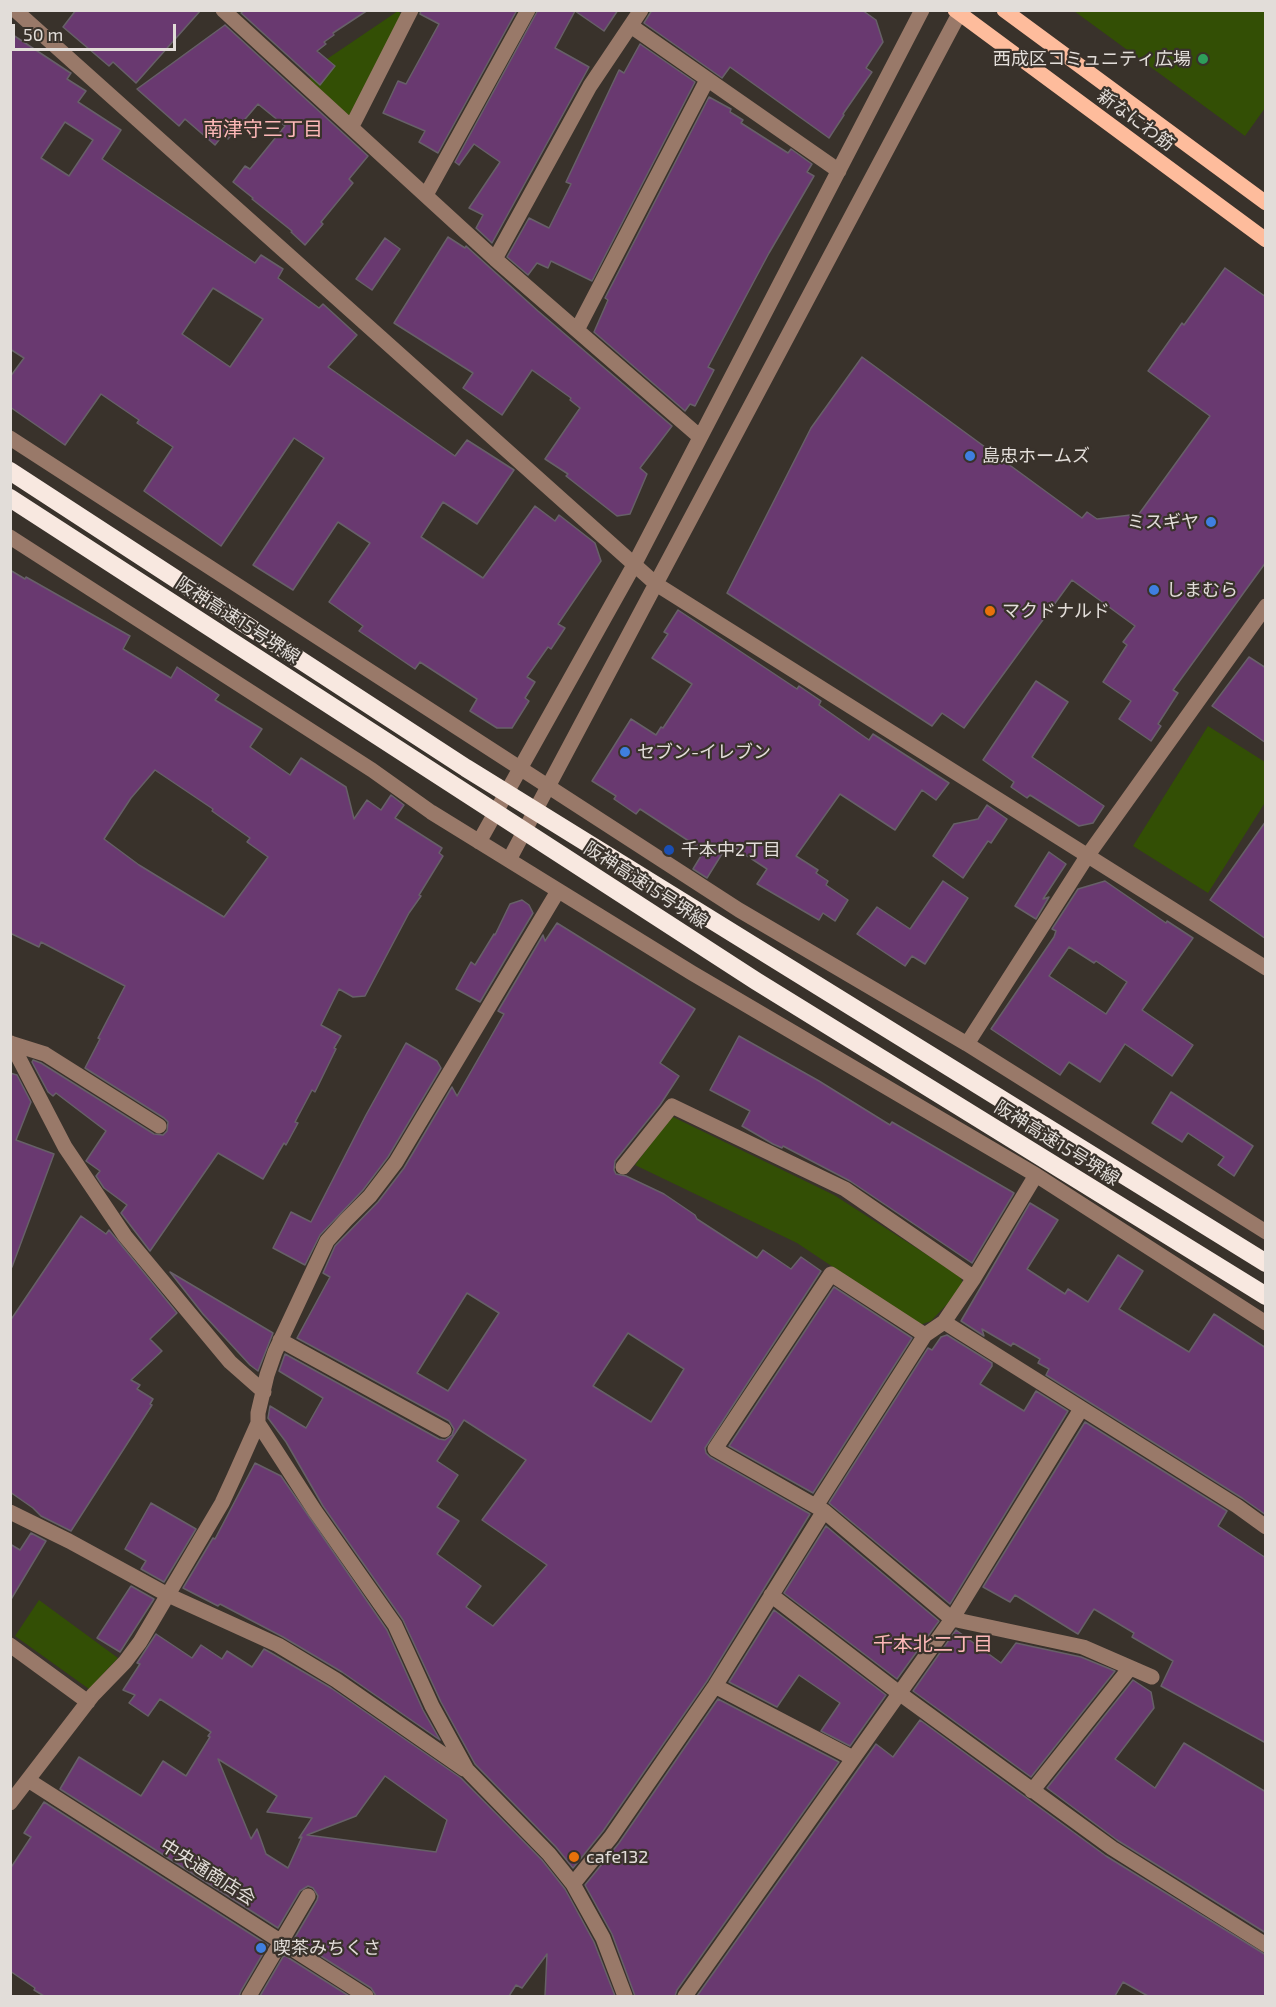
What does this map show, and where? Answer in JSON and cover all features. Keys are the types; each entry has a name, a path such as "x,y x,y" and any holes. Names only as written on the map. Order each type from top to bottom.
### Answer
{"highway":[{"name":"阪神高速15号堺線","path":"10,471 466,768 1266,1263"},
{"name":"阪神高速15号堺線","path":"10,498 756,981 1266,1296"}],"main road":[{"name":"新なにわ筋","path":"1004,10 1266,203"},
{"name":"新なにわ筋","path":"957,12 1266,240"}],"street":[{"path":"15,10 656,584 1266,968"},
{"path":"351,126 411,10"},
{"path":"426,195 528,10"},
{"path":"495,259 590,86 641,10"},
{"path":"479,842 634,565 922,10"},
{"path":"226,11 495,259 700,437"},
{"path":"509,860 957,12"},
{"path":"630,26 839,171"},
{"path":"577,330 707,80"},
{"path":"10,438 739,910 967,1044 1266,1232"},
{"path":"10,537 372,770 431,812 692,973 1036,1175 1266,1323"},
{"path":"967,1044 1088,855 1266,606"},
{"path":"10,1803 88,1702 140,1642 222,1503 258,1423 258,1413 267,1375 280,1340 327,1241 370,1196 396,1162 558,891"},
{"path":"11,1044 65,1147 124,1236 230,1362 264,1392"},
{"path":"11,1044 45,1054 159,1126"},
{"path":"623,1167 672,1106 845,1189 974,1278"},
{"path":"573,1884 611,1838 715,1686 925,1335 944,1322 974,1278 1036,1175"},
{"path":"925,1335 831,1274 715,1449 820,1509 952,1619 1083,1647 1152,1677"},
{"path":"944,1322 1237,1506 1266,1527"},
{"path":"280,1340 444,1430"},
{"path":"685,1996 952,1619 1081,1409"},
{"path":"258,1423 315,1511 394,1625 432,1706 467,1770"},
{"path":"10,1512 168,1595 278,1645 336,1680 467,1770 549,1854 573,1884 603,1938 625,1996"},
{"path":"771,1595 899,1693 1112,1848 1266,1945"},
{"path":"10,1645 88,1702"},
{"path":"1032,1791 1130,1668"},
{"path":"715,1686 853,1758"},
{"name":"中央通商店会","path":"28,1780 366,1996"},
{"path":"249,1996 308,1896"}],"green space":[{"path":"398,11 404,17 349,116 309,79 327,59"},
{"name":"西成区コミュニティ広場","path":"1074,11 1265,11 1265,108 1245,136"},
{"path":"1208,726 1265,762 1266,801 1208,893 1133,846"},
{"path":"671,1116 834,1195 960,1276 963,1284 931,1321 920,1325 797,1243 635,1165"},
{"path":"39,1600 118,1658 89,1689 15,1636"}],"building":[{"path":"76,10 201,10 136,83 113,62 109,66 63,27"},
{"path":"245,10 368,10 333,33 334,35 324,42 326,44 317,51 335,66 320,85 241,13"},
{"path":"421,10 517,10 438,153 419,142 425,131 383,113 398,81 406,84 439,24 420,14"},
{"path":"538,10 618,10 604,31 575,11 555,48 589,67 492,243 476,228 483,215 469,208 500,162 474,144 459,165 455,162"},
{"path":"652,10 862,10 876,20 883,42 866,68 872,72 829,138 730,67 722,78 644,23"},
{"path":"225,25 368,156 349,179 353,183 305,245 292,231 233,182 245,166 250,169 285,126 258,104 228,139 223,135 215,145 185,119 179,126 137,89"},
{"path":"10,33 71,73 67,79 86,91 78,102 121,130 102,159 255,263 261,255 283,269 278,278 319,308 323,304 357,335 328,367 455,456 467,440 514,470 477,524 443,502 421,537 483,578 535,506 555,521 559,515 595,543 601,561 558,624 565,628 551,649 548,647 527,677 535,682 525,698 529,701 512,728 497,728 470,711 477,699 420,662 415,669 359,631 363,626 329,602 370,543 338,522 293,590 253,565 324,458 294,438 221,546 144,491 173,447 137,423 139,420 101,394 65,445 10,407 10,377 24,358 10,349","holes":["65,122 93,140 69,176 41,158","213,288 263,319 230,367 182,334"]},
{"path":"640,44 695,82 592,281 551,261 548,268 537,263 528,275 507,257 529,218 549,228 571,184 566,182 619,70 624,73"},
{"path":"709,97 731,109 730,112 743,120 741,123 788,153 791,149 812,164 807,172 814,176 769,253 708,367 714,370 695,406 690,404 685,411 594,332 608,300 605,298"},
{"path":"448,237 465,248 466,246 672,426 640,468 647,474 630,514 617,516 566,476 568,474 545,459 580,408 570,400 571,398 532,370 502,415 463,388 473,373 394,323"},
{"path":"385,238 400,249 372,290 356,279"},
{"path":"1225,268 1266,297 1266,562 1173,690 1178,693 1158,724 1161,726 1151,741 1119,719 1131,701 1103,682 1127,645 1123,642 1135,626 1072,580 964,728 942,713 932,726 727,593 811,428 862,357 1082,518 1087,512 1097,519 1139,514 1210,416 1148,371"},
{"path":"10,570 130,636 123,649 171,678 177,667 219,695 215,700 262,729 250,747 290,775 301,758 346,787 354,819 367,800 381,810 391,795 404,805 395,818 442,848 439,853 443,856 419,895 421,896 409,913 365,996 353,997 339,989 321,1025 341,1036 334,1048 336,1049 315,1092 312,1090 295,1122 298,1123 286,1145 284,1143 263,1179 218,1153 150,1251 121,1213 127,1205 104,1188 96,1176 100,1171 86,1161 106,1131 56,1093 53,1096 48,1092 32,1062 33,1060 41,1063 154,1134 163,1135 167,1131 168,1122 164,1118 85,1068 125,986 41,942 39,947 10,933","holes":["155,770 213,809 212,811 250,838 247,842 268,857 224,917 139,865 104,839 131,798"]},
{"path":"678,610 797,689 799,686 821,701 819,705 869,740 873,734 949,783 936,800 922,790 895,830 840,794 796,856 818,870 816,873 828,881 826,885 848,900 835,921 823,913 819,920 757,884 767,869 732,846 729,851 725,849 707,878 693,869 704,851 640,809 636,814 614,799 616,796 592,781 631,719 656,735 692,684 652,658 668,634 664,632"},
{"path":"1249,657 1266,668 1266,743 1212,706"},
{"path":"1036,681 1068,702 1032,757 1104,806 1093,823 1079,826 1030,795 1027,798 1011,787 1014,782 983,760"},
{"path":"987,805 1007,819 991,843 988,841 963,878 933,856 954,824 978,819"},
{"path":"1266,821 1266,939 1210,900"},
{"path":"1049,852 1066,864 1043,899 1049,897 1036,919 1015,906"},
{"path":"943,881 968,898 925,964 912,956 905,966 857,934 877,907 910,929"},
{"path":"1105,881 1166,923 1167,921 1193,938 1142,1010 1193,1045 1172,1076 1125,1044 1100,1082 1069,1062 1060,1075 991,1029 1054,937 1056,931 1052,929 1078,889","holes":["1069,947 1094,963 1096,961 1127,982 1106,1014 1049,976"]},
{"path":"522,900 529,905 533,913 480,1002 456,989 471,962 475,965 495,935 510,904"},
{"path":"557,923 695,1009 660,1063 679,1076 660,1105 615,1161 616,1174 626,1176 664,1194 695,1215 697,1219 757,1258 763,1250 791,1269 801,1257 821,1271 705,1448 710,1457 810,1514 707,1681 603,1831 573,1868 556,1847 475,1764 441,1702 403,1620 323,1506 286,1442 268,1418 270,1406 306,1428 323,1398 279,1371 285,1354 439,1439 445,1440 452,1435 454,1429 449,1421 297,1338 330,1277 323,1273 335,1246 378,1202 404,1168 452,1087 457,1096 504,1014 498,1011 543,935 545,941","holes":["467,1293 499,1313 448,1391 417,1373","628,1333 684,1369 651,1422 593,1386","464,1420 526,1460 482,1520 547,1565 493,1626 466,1607 481,1586 437,1554 459,1521 437,1507 458,1475 437,1461"]},
{"path":"739,1036 819,1081 890,1125 892,1122 1014,1193 972,1263 850,1181 783,1146 782,1148 773,1144 742,1126 750,1111 710,1090"},
{"path":"406,1043 437,1061 441,1068 388,1157 363,1190 320,1235 305,1265 273,1248 291,1212 311,1222"},
{"path":"10,1073 17,1075 31,1102 16,1140 54,1154 12,1267 10,1266"},
{"path":"1171,1092 1253,1146 1234,1176 1218,1165 1224,1157 1188,1133 1182,1142 1152,1123"},
{"path":"1030,1203 1058,1220 1027,1269 1065,1294 1068,1289 1088,1302 1118,1255 1143,1271 1119,1309 1189,1352 1214,1314 1266,1348 1266,1515 1046,1375 1049,1369 1038,1363 1040,1359 1013,1343 1011,1346 982,1329 984,1336 961,1321"},
{"path":"81,1216 106,1234 109,1230 177,1313 150,1339 162,1351 131,1380 140,1385 137,1389 153,1399 150,1404 152,1405 71,1531 41,1516 10,1492 10,1321"},
{"path":"170,1272 273,1333 258,1371 203,1314"},
{"path":"834,1287 912,1338 813,1493 729,1446"},
{"path":"947,1335 992,1363 980,1384 1024,1411 1036,1391 1068,1411 950,1604 829,1503 928,1348 932,1350 941,1337"},
{"path":"1085,1422 1227,1511 1218,1526 1266,1558 1266,1743 1161,1686 1173,1661 1132,1637 1134,1633 1094,1609 1078,1634 1015,1595 1010,1602 983,1587"},
{"path":"255,1463 281,1476 387,1630 423,1710 440,1740 342,1672 283,1637 220,1604 218,1606 183,1588 213,1538 215,1539"},
{"path":"151,1503 196,1529 164,1582 141,1569 146,1561 125,1549"},
{"path":"826,1526 939,1621 897,1679 784,1593"},
{"path":"31,1533 46,1541 10,1601 10,1544 20,1550"},
{"path":"131,1586 154,1599 120,1652 97,1638"},
{"path":"774,1610 886,1695 850,1746 821,1731 840,1703 799,1675 777,1707 729,1682"},
{"path":"956,1630 1001,1663 1016,1643 1081,1657 1115,1671 1031,1777 913,1691"},
{"path":"156,1634 192,1658 201,1645 222,1659 227,1651 252,1667 264,1649 331,1688 461,1778 542,1860 565,1889 594,1942 615,1996 545,1996 547,1954 522,1988 516,1985 509,1996 376,1996 371,1988 294,1939 317,1900 318,1896 313,1888 308,1886 300,1891 278,1928 60,1789 79,1757 141,1796 163,1761 186,1776 210,1737 208,1736 211,1732 160,1699 148,1716 129,1703 135,1695 123,1690 140,1664 137,1663","holes":["218,1759 277,1796 267,1812 312,1818 299,1838 302,1837 288,1868 266,1854 257,1829 251,1839","385,1776 447,1820 436,1852 307,1835 356,1816"]},
{"path":"1133,1680 1151,1692 1154,1708 1115,1759 1155,1788 1184,1743 1266,1792 1266,1933 1117,1840 1047,1788"},
{"path":"718,1699 839,1762 677,1990 675,1996 635,1996 612,1934 585,1885 619,1843"},
{"path":"920,1720 1106,1856 1266,1955 1266,1996 1148,1996 1123,1982 1115,1996 697,1996 876,1744 893,1757"},
{"path":"44,1802 268,1945 239,1996 44,1996 10,1971 10,1869 31,1837 24,1833"},
{"path":"284,1955 349,1996 260,1996"}],"place":[{"name":"西成区コミュニティ広場","path":"1203,59"},
{"name":"島忠ホームズ","path":"970,456"},
{"name":"ミスギヤ","path":"1211,522"},
{"name":"しまむら","path":"1154,590"},
{"name":"マクドナルド","path":"990,611"},
{"name":"セブン-イレブン","path":"625,752"},
{"name":"千本中2丁目","path":"669,850"},
{"name":"cafe132","path":"574,1857"},
{"name":"喫茶みちくさ","path":"261,1948"}],"district":[{"name":"南津守三丁目","path":"263,129"},
{"name":"千本北二丁目","path":"933,1644"}]}
